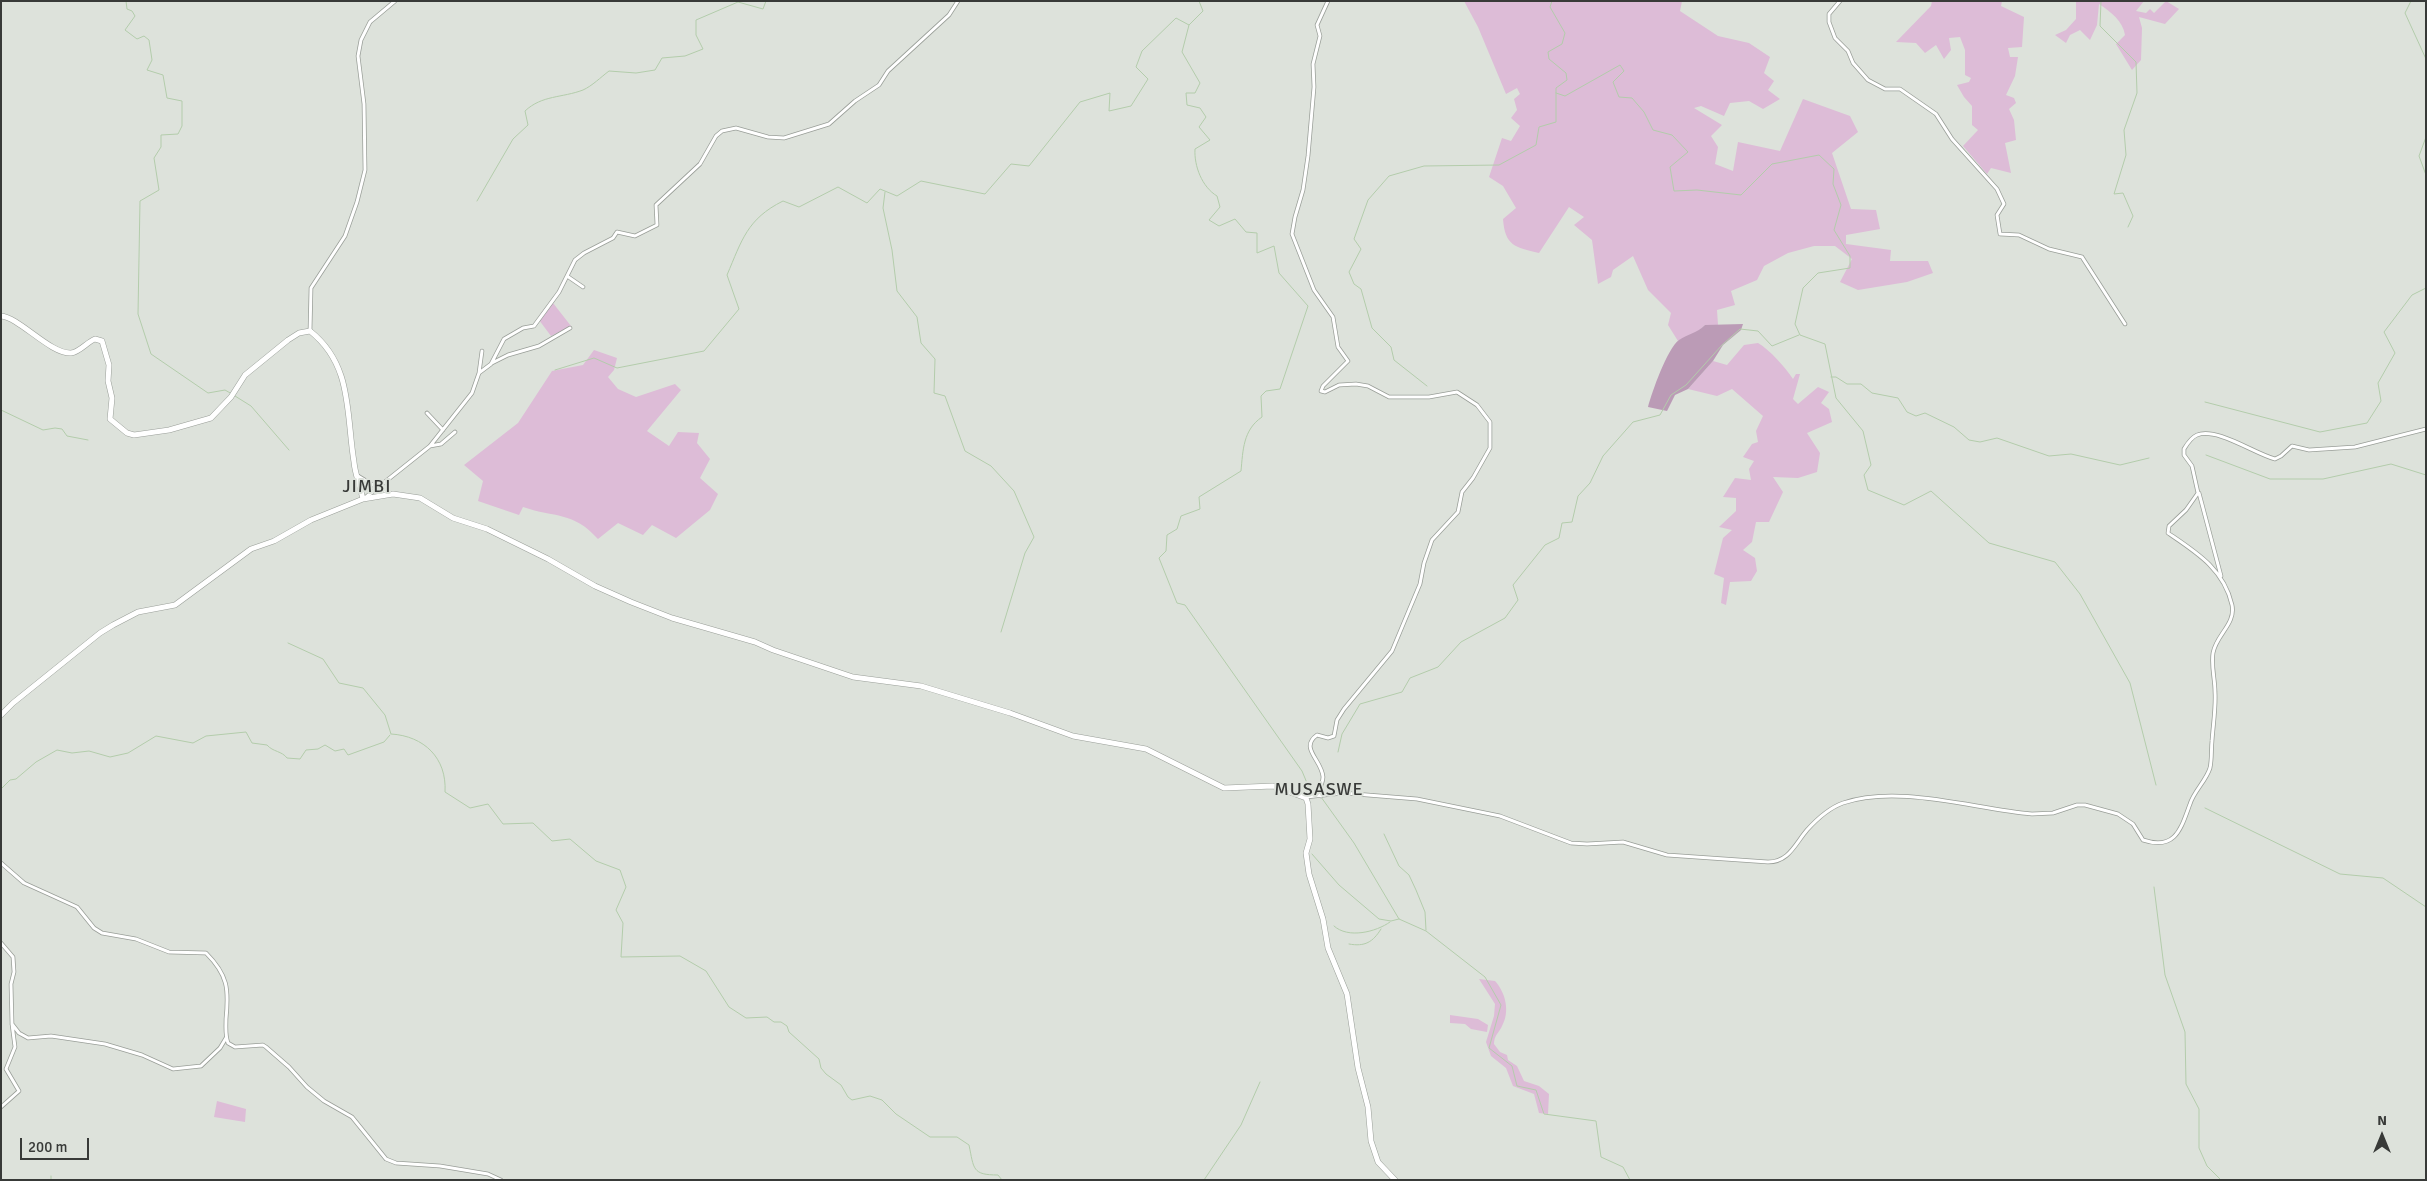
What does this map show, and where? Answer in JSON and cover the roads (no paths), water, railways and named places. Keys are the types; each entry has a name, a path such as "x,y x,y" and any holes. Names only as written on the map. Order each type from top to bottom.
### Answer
{"main road":[{"path":"1,316 8,318 40,339 67,352 76,351 95,339 102,341 109,365 108,381 112,402 110,419 130,435 169,430 211,418 233,395 237,385 245,375 288,340 299,333 310,331 333,359 342,378 349,406 354,464 363,499"},
{"path":"1,716 13,703 110,627 133,614 175,605 251,549 274,541 311,520 363,499 393,494 420,498 453,518 488,529 595,586 672,618 749,640 853,677 921,686 1010,713 1072,736 1146,749 1224,788 1273,786 1303,796 1308,804 1310,839 1306,853 1309,874 1323,919 1328,948 1344,980 1358,1068 1368,1107 1371,1141 1378,1162 1395,1180"}],"street":[{"path":"310,331 311,288 345,236 357,202 365,170 364,104 358,56 361,40 370,22 395,1"},
{"path":"491,364 504,339 523,328 534,326 560,292 575,260 584,253 613,238 617,232 635,236 657,225 656,205 700,164 716,136 736,128 768,137 784,138 829,124 855,101 879,85 888,71 949,15 958,1"},
{"path":"1321,796 1319,792 1323,774 1309,748 1310,742 1317,735 1328,738 1335,734 1337,720 1344,709 1392,651 1420,584 1432,540 1458,512 1462,492 1474,478 1491,441 1491,424 1488,417 1477,405 1457,392 1428,397 1389,397 1368,386 1356,384 1339,385 1325,392 1321,391 1323,386 1348,361 1338,347 1334,336 1333,318 1314,290 1292,234 1303,190 1308,156 1314,87 1313,64 1320,36 1317,26 1328,1"},
{"path":"1840,1 1829,14 1829,22 1836,38 1848,51 1853,63 1868,80 1885,89 1900,89 1936,114 1952,139 1989,179 2002,198 2004,204 1997,216 2000,234 2019,235 2049,249 2082,257 2125,324"},
{"path":"567,276 583,287"},
{"path":"479,373 500,358 539,346 570,328"},
{"path":"363,499 430,446 472,394 479,373 482,351"},
{"path":"426,413 443,430"},
{"path":"1303,796 1351,794 1431,801 1505,818 1559,841 1586,844 1623,842 1667,855 1773,862 1782,860 1808,829 1829,810 1853,800 1886,796 2032,814 2053,813 2077,805 2085,805 2118,814 2133,824 2143,840 2151,841 2172,838 2181,830 2192,798 2210,766 2216,706 2213,654 2218,638 2229,623 2232,612 2231,602 2222,580 2209,524 2198,493 2192,466 2183,450 2198,434 2225,438 2275,459 2292,446 2309,450 2354,447 2426,429"},
{"path":"430,446 441,444 455,432"},
{"path":"358,476 378,488 393,494"},
{"path":"2198,493 2186,510 2169,526 2168,533 2196,550 2222,580"},
{"path":"1,863 24,883 77,907 94,928 102,933 136,939 169,952 206,953 221,969 226,982 226,1037 228,1043 235,1047 263,1045 266,1047 324,1101 352,1117 386,1159 396,1163 440,1166 497,1176 501,1180"},
{"path":"1,943 13,958 12,1024 15,1046 6,1068 19,1092 1,1106"},
{"path":"12,1024 19,1033 28,1038 51,1036 105,1044 142,1055 173,1069 201,1066 220,1048 226,1037"}],"waterway":[{"path":"126,1 127,9 132,11 135,16 125,30 137,39 144,36 149,40 152,60 147,70 163,75 167,98 182,101 182,126 178,134 161,135 161,147 154,158 159,190 140,201 138,314 151,354 208,393 225,390 232,394"},
{"path":"477,201 513,139 528,125 525,111 532,106 545,99 583,90 609,71 636,73 655,70 662,58 685,56 703,49 696,35 696,20 738,2 763,9 766,1"},
{"path":"555,370 594,358 617,368 704,351 739,309 727,275 742,241 753,223 761,215 783,201 799,207 838,187 867,203 880,189 897,196 921,181 985,194 1011,164 1029,166 1080,102 1110,93 1109,111 1131,106 1148,79 1136,67 1142,51 1176,18 1189,25 1203,11 1199,1"},
{"path":"1427,386 1394,360 1391,347 1372,328 1361,289 1354,284 1349,272 1361,249 1354,239 1368,200 1389,176 1424,166 1499,165 1536,145 1539,127 1556,122 1556,88 1567,80 1566,73 1549,59 1548,52 1562,44 1565,33 1550,7 1552,1"},
{"path":"2101,1 2100,26 2136,62 2137,93 2124,130 2126,155 2114,194 2123,193 2133,216 2128,227"},
{"path":"2411,1 2405,13 2426,59"},
{"path":"1189,25 1182,52 1200,83 1195,93 1186,93 1187,105 1200,108 1206,117 1199,127 1210,140 1195,149 1196,162 1203,182 1217,196 1220,207 1209,220 1219,226 1235,219 1246,232 1257,233 1257,253 1274,246 1279,273 1308,306 1280,389 1266,391 1261,396 1262,417 1251,428 1245,441 1241,471 1199,497 1200,509 1181,516 1177,529 1167,535 1166,551 1159,558 1177,603 1185,605 1302,771 1312,795"},
{"path":"1556,93 1565,96 1620,65 1624,71 1613,82 1619,97 1632,98 1644,112 1653,130 1672,135 1688,152 1670,167 1674,191 1697,190 1741,195 1772,164 1819,155 1834,169 1833,184 1841,205 1834,230 1850,256 1850,268 1818,273 1803,288 1795,324 1800,335 1825,344 1836,398 1863,431 1871,465 1864,475 1868,490 1904,505 1931,491 1989,543 2055,562 2080,594 2130,683 2156,785"},
{"path":"2426,137 2419,156 2426,175"},
{"path":"885,192 883,208 892,250 897,291 917,317 921,343 935,359 934,393 945,396 965,451 991,466 1014,491 1034,537 1025,553 1001,632"},
{"path":"2205,402 2320,432 2367,423 2381,401 2378,383 2395,353 2384,332 2412,295 2426,288"},
{"path":"1338,752 1342,734 1360,704 1402,692 1410,678 1438,667 1461,642 1505,618 1518,600 1513,585 1545,545 1559,538 1562,523 1572,522 1578,496 1590,483 1603,456 1633,422 1660,415 1671,395 1686,385 1722,345 1740,329 1758,331 1772,346 1799,335"},
{"path":"1831,377 1836,377 1847,384 1861,384 1872,393 1898,398 1907,412 1916,416 1925,413 1954,427 1969,440 1980,442 1997,438 2049,456 2071,454 2120,465 2149,458"},
{"path":"235,396 251,406 289,450"},
{"path":"1,410 43,430 62,429 67,436 88,440"},
{"path":"2206,455 2270,479 2323,479 2391,464 2426,475"},
{"path":"288,643 323,659 339,683 363,688 385,715 391,734 414,739 431,751 442,769 445,780 445,792 470,808 488,804 503,824 533,823 552,841 570,839 596,861 620,870 626,887 616,910 623,923 621,957 680,956 706,971 729,1007 746,1018 767,1017 774,1022 781,1022 787,1026 789,1032 819,1059 821,1068 841,1085 852,1100 870,1096 882,1100 896,1114 930,1137 957,1137 969,1145 972,1160 979,1172 998,1175 1002,1180"},
{"path":"1,789 10,780 16,779 36,762 57,750 72,753 89,751 110,757 128,753 156,736 193,743 206,736 246,732 252,743 267,745 287,758 300,759 306,750 318,749 325,745 335,751 344,749 348,755 384,742 390,735"},
{"path":"1321,797 1354,843 1399,919 1426,931 1485,977 1501,1005 1489,1048 1512,1066 1517,1086 1536,1090 1544,1114 1596,1121 1601,1157 1623,1167 1630,1180"},
{"path":"2205,808 2340,874 2383,878 2426,907"},
{"path":"1384,834 1399,866 1409,875 1416,890 1425,912 1426,930"},
{"path":"1312,854 1339,885 1379,919 1391,921 1399,919"},
{"path":"2154,887 2165,975 2185,1032 2186,1084 2199,1109 2199,1148 2207,1166 2221,1180"},
{"path":"1334,926 1347,932 1362,933 1377,929 1390,922"},
{"path":"1349,944 1364,944 1372,940 1381,929"},
{"path":"1204,1180 1241,1125 1260,1082"}],"district":[{"name":"JIMBI","path":"367,487"},
{"name":"MUSASWE","path":"1319,790"}]}
